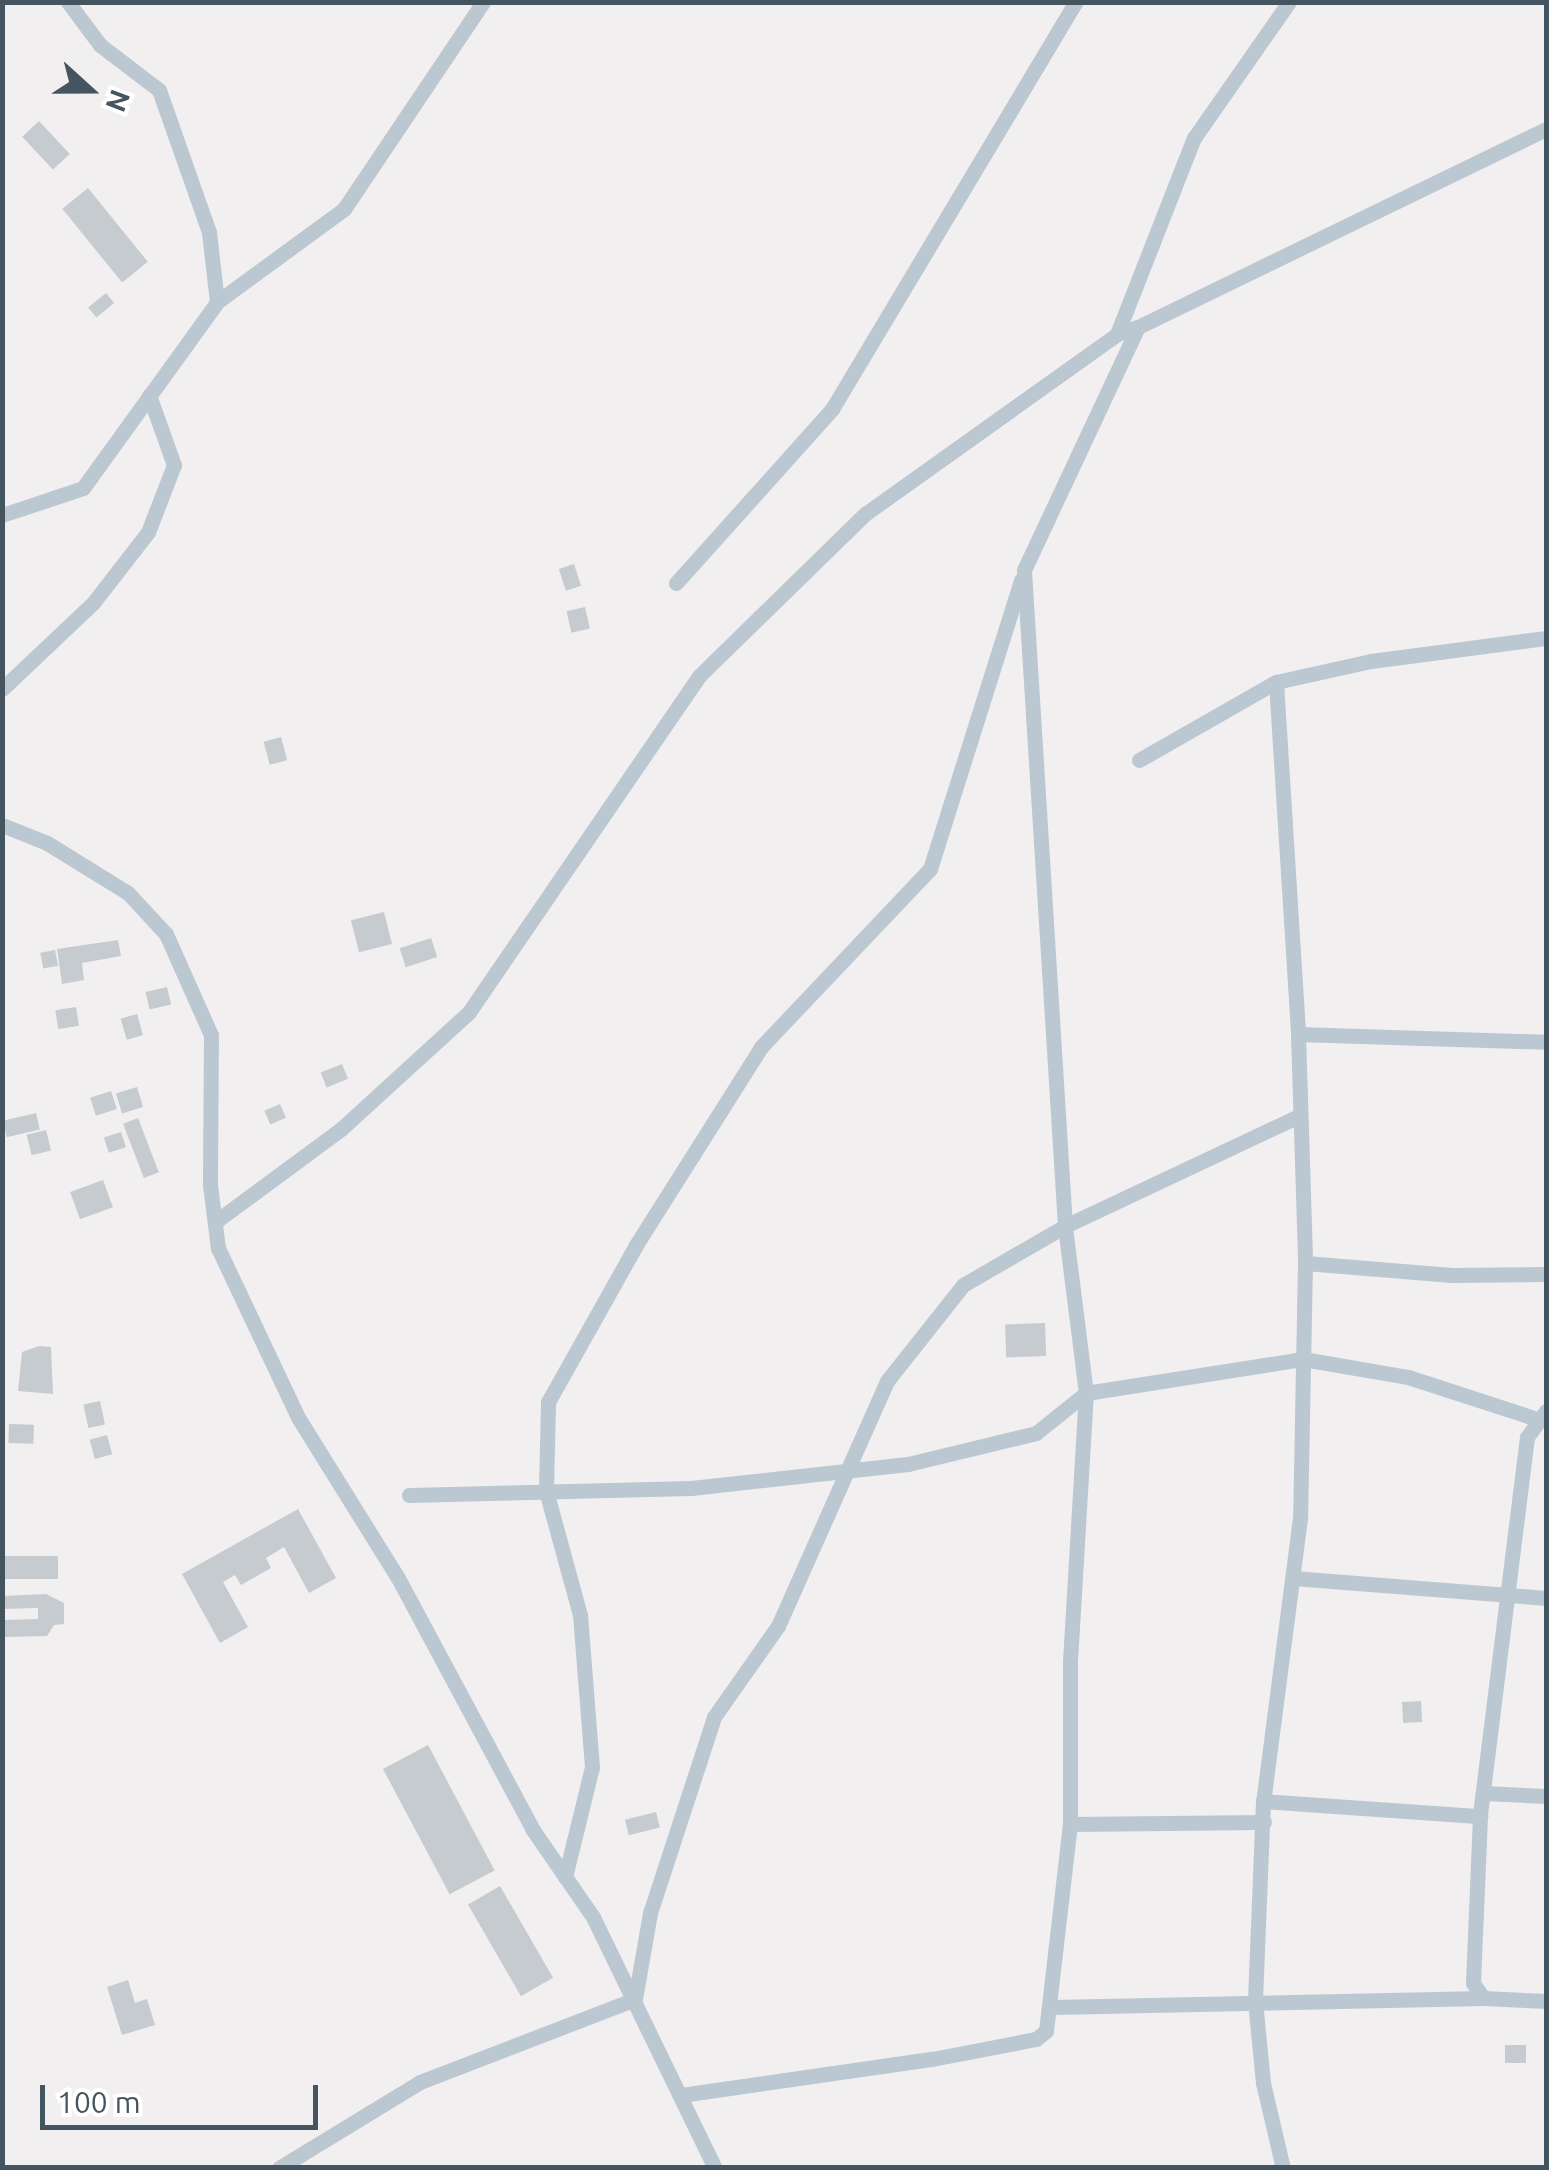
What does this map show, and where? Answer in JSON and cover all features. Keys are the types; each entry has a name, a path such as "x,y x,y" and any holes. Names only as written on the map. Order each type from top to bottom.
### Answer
{"street":[{"path":"68,2 100,45 159,90 208,232 217,302"},
{"path":"2,515 83,488 217,302 344,208 483,2"},
{"path":"676,584 832,409 1076,2"},
{"path":"1117,334 1194,138 1289,2"},
{"path":"215,1222 341,1129 469,1012 699,676 865,514 1117,334 1546,129"},
{"path":"565,1877 592,1767 580,1615 546,1491 548,1402 636,1245 761,1047 930,869 1024,570 1138,327"},
{"path":"2,689 94,603 148,532 174,464 150,395"},
{"path":"681,2096 1036,2039 1052,2007 1070,1824 1070,1661 1086,1393 1065,1226 1024,570"},
{"path":"1140,760 1276,682 1371,661 1546,638"},
{"path":"1276,682 1298,1034 1297,1116 1305,1263 1293,1578 1263,1802 1255,2002 1263,2083 1283,2168"},
{"path":"2,825 47,843 128,893 166,934 211,1035 218,1248 299,1420 398,1578 635,1998 715,2168"},
{"path":"1298,1034 1546,1042"},
{"path":"635,1998 650,1913 714,1718 778,1626 886,1381 963,1285 1065,1226 1297,1116"},
{"path":"1305,1263 1452,1275 1546,1274"},
{"path":"409,1495 692,1488 844,1473 960,1455 1036,1432 1086,1393 1303,1359 1408,1377 1542,1415 1527,1437 1480,1816 1473,1983 1483,1998"},
{"path":"1293,1578 1546,1598"},
{"path":"1484,1793 1546,1796"},
{"path":"1263,1802 1480,1816"},
{"path":"1070,1824 1264,1822"},
{"path":"279,2168 420,2082 635,1998"},
{"path":"1052,2007 1483,1998 1546,2002"}],"building":[{"path":"39,121 70,154 53,170 22,137"},
{"path":"88,188 148,262 122,283 62,209"},
{"path":"106,293 114,303 96,318 88,307"},
{"path":"574,564 581,586 566,591 559,569"},
{"path":"585,607 590,628 571,633 566,611"},
{"path":"281,737 287,760 270,765 264,742"},
{"path":"384,912 392,944 359,952 351,920"},
{"path":"431,938 437,957 406,967 400,948"},
{"path":"118,940 121,956 82,963 84,980 62,984 57,949"},
{"path":"55,950 58,966 43,969 40,953"},
{"path":"167,987 171,1005 150,1009 146,992"},
{"path":"76,1007 79,1026 58,1029 55,1010"},
{"path":"137,1014 143,1035 127,1040 121,1019"},
{"path":"342,1064 348,1079 327,1087 321,1073"},
{"path":"137,1087 143,1107 122,1114 116,1093"},
{"path":"111,1091 117,1109 96,1116 90,1098"},
{"path":"280,1104 286,1118 270,1124 264,1111"},
{"path":"36,1113 40,1130 7,1137 3,1121"},
{"path":"138,1118 159,1172 144,1178 123,1124"},
{"path":"46,1130 51,1150 32,1155 27,1135"},
{"path":"121,1132 126,1147 109,1153 104,1138"},
{"path":"103,1180 113,1207 80,1219 70,1192"},
{"path":"1045,1323 1046,1356 1006,1357 1005,1324"},
{"path":"39,1346 51,1347 53,1394 18,1391 22,1352"},
{"path":"100,1401 105,1424 88,1428 83,1405"},
{"path":"9,1424 34,1425 33,1444 8,1443"},
{"path":"107,1435 112,1454 95,1459 90,1440"},
{"path":"298,1509 336,1578 309,1593 284,1547 266,1558 271,1568 241,1585 235,1575 223,1582 248,1627 220,1643 182,1574"},
{"path":"3,1556 58,1556 58,1579 3,1579"},
{"path":"46,1594 64,1603 64,1624 54,1625 47,1636 3,1637 3,1620 38,1619 38,1608 2,1609 2,1596"},
{"path":"1421,1701 1422,1722 1403,1723 1402,1702"},
{"path":"428,1745 495,1870 450,1894 383,1769"},
{"path":"656,1812 660,1828 629,1835 625,1820"},
{"path":"500,1886 553,1978 521,1996 468,1904"},
{"path":"128,1980 135,2003 147,1999 155,2025 122,2035 107,1987"},
{"path":"1505,2045 1526,2045 1526,2063 1505,2063"}]}
